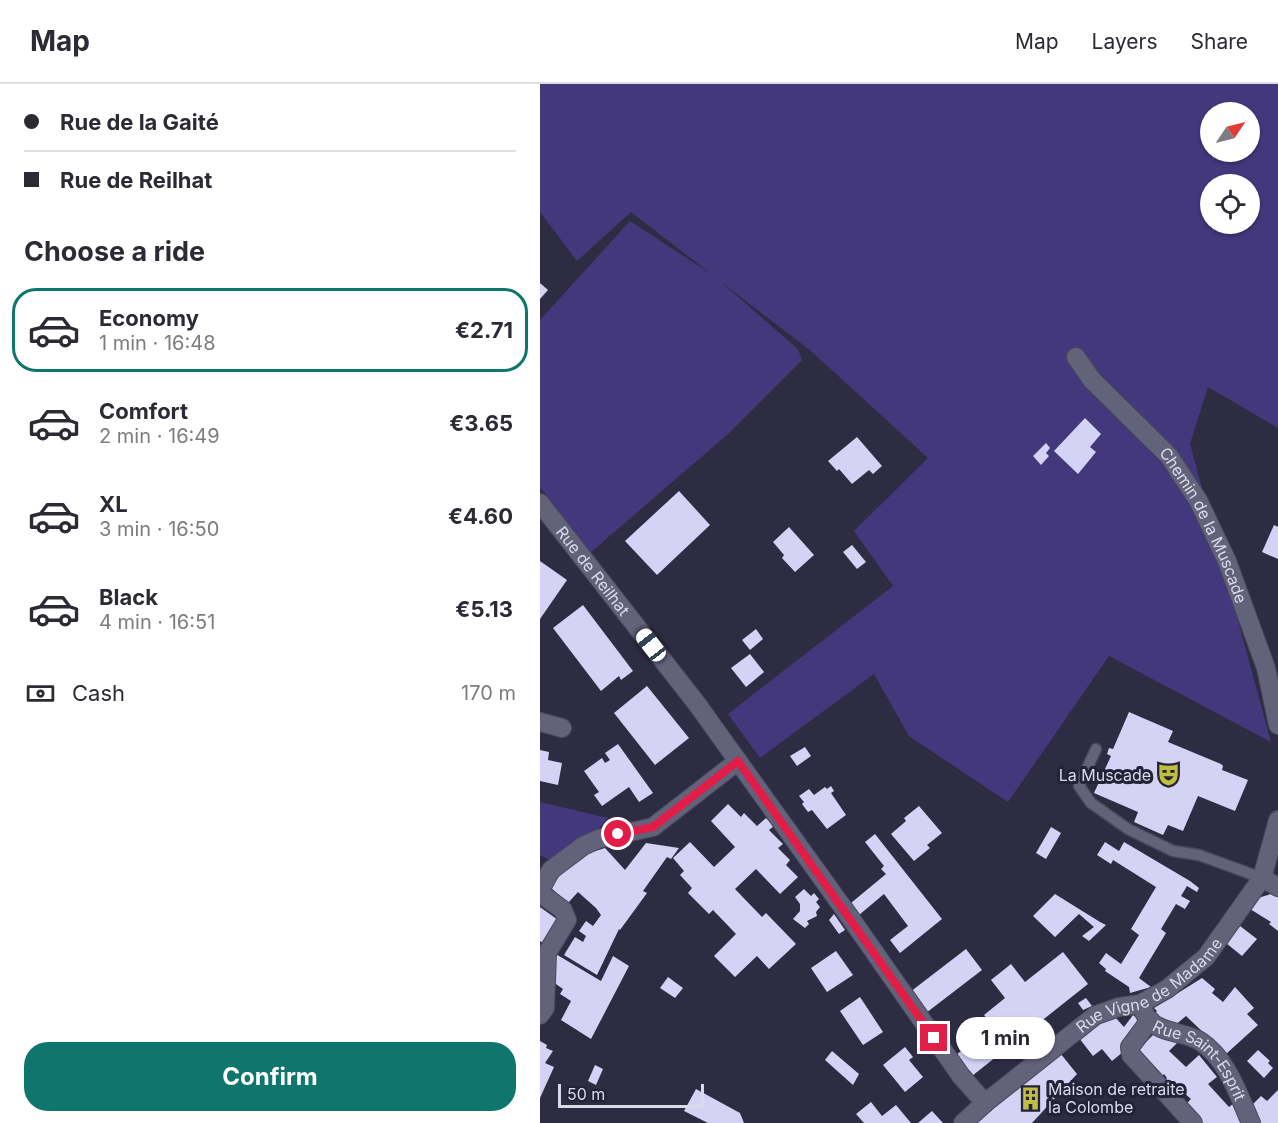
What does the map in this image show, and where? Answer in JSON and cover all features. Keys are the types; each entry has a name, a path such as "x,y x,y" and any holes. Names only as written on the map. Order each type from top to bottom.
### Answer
{"street":[{"name":"Chemin de la Muscade","path":"1076,357 1092,380 1170,456 1198,500 1227,561 1266,668 1278,725"},
{"name":"Rue de Reilhat","path":"540,503 697,704 961,1076 985,1103"},
{"path":"540,722 562,728"},
{"path":"540,1015 545,1008 543,951 567,920 563,910 540,891 551,870 583,846 598,839 653,827 738,761"},
{"path":"1270,883 1278,820"},
{"name":"Rue Vigne de Madame","path":"963,1123 1096,1015 1119,1007 1140,1004 1167,989 1206,957 1270,883"},
{"name":"Rue Saint-Esprit","path":"1140,1004 1150,1020 1160,1027 1187,1034 1201,1042 1221,1061 1231,1077 1251,1123"},
{"path":"1150,1020 1130,1047 1131,1055 1193,1123"}],"lane":[{"path":"1096,749 1079,786 1091,803 1128,829 1173,851 1198,855 1270,883"}],"shaded area":[{"path":"540,84 1278,84 1278,428 1208,387 1190,444 1271,742 1109,656 1008,802 909,736 874,674 760,758 728,714 893,586 854,531 928,458 811,351 721,282 798,349 802,360 728,434 590,553 540,487 540,320 630,221 711,274 631,212 577,261 540,212"},
{"path":"540,802 608,818 597,831 554,862 540,855"}],"building":[{"path":"540,283 548,290 540,299"},
{"path":"1085,418 1101,434 1090,447 1096,452 1078,474 1054,451"},
{"path":"857,437 882,466 873,474 869,470 852,484 839,469 837,471 828,461"},
{"path":"1046,443 1050,448 1046,453 1049,456 1041,465 1033,456"},
{"path":"679,491 710,525 657,575 625,541"},
{"path":"1274,525 1278,527 1278,559 1262,552"},
{"path":"789,527 814,555 795,572 782,558 784,555 773,542"},
{"path":"852,545 866,562 857,569 843,552"},
{"path":"540,561 567,580 540,619"},
{"path":"583,605 633,671 621,680 619,676 601,691 553,628"},
{"path":"756,629 763,639 750,650 742,640"},
{"path":"750,654 764,672 746,687 731,668"},
{"path":"647,686 689,738 655,765 614,713"},
{"name":"La Muscade","path":"1129,712 1173,731 1168,742 1221,764 1222,770 1248,780 1235,811 1198,796 1183,831 1168,825 1163,835 1134,822 1138,812 1094,793 1111,756 1107,754 1109,748 1113,749"},
{"path":"618,744 653,793 639,802 629,787 602,806 594,795 599,792 584,771 602,758 605,763 610,760 605,753"},
{"path":"805,747 811,756 797,766 790,756"},
{"path":"540,750 549,752 548,760 562,763 558,785 540,781"},
{"path":"831,786 834,791 831,793 846,815 827,829 812,810 808,812 799,796 809,789 814,795 825,787 827,789"},
{"path":"728,804 741,817 744,813 757,826 766,818 774,826 769,830 783,844 778,848 790,860 786,865 798,877 780,894 756,869 735,889 762,917 766,913 796,944 769,969 757,956 735,977 714,956 736,934 713,910 709,914 688,893 692,888 680,875 684,871 673,858 690,842 714,867 735,847 711,821"},
{"path":"919,806 942,833 927,845 930,848 914,861 891,834 906,821 904,818"},
{"path":"1051,827 1061,833 1046,859 1036,853"},
{"path":"875,834 942,919 900,953 890,940 908,926 884,894 859,915 851,903 886,874 881,869 884,866 865,842"},
{"path":"1105,842 1119,851 1124,842 1199,888 1197,892 1187,886 1181,896 1190,901 1185,909 1176,904 1161,929 1166,933 1139,978 1151,987 1130,993 1129,987 1105,971 1106,969 1099,963 1106,953 1121,964 1139,935 1131,929 1156,887 1113,860 1111,864 1097,855"},
{"path":"646,843 679,848 671,859 667,857 643,891 647,893 619,929 597,975 564,955 575,937 583,942 586,936 579,931 586,921 593,926 601,915 578,892 568,903 550,887 568,866 589,853 605,848 625,870"},
{"path":"804,889 811,896 814,893 819,899 816,902 820,907 816,912 817,916 807,921 809,924 805,928 793,919 800,911 800,904 795,897"},
{"path":"1055,894 1106,925 1089,941 1082,936 1094,927 1079,914 1055,937 1033,916"},
{"path":"1271,894 1278,897 1278,931 1269,924 1271,922 1250,909 1258,898"},
{"path":"540,907 558,920 543,943 540,941"},
{"path":"834,914 845,930 839,934 829,920"},
{"path":"1240,926 1257,939 1242,956 1226,943"},
{"path":"966,949 982,970 926,1013 910,992"},
{"path":"836,951 853,975 827,992 811,968"},
{"path":"1063,952 1088,984 972,1076 956,1055 993,1026 984,1015 1005,998 991,980 1011,964 1025,982"},
{"path":"554,953 601,981 613,956 629,966 591,1039 561,1020 571,1001 560,994 563,989 553,982 555,979 551,977"},
{"path":"668,977 683,988 675,998 660,988"},
{"path":"1202,978 1215,989 1212,993 1223,1002 1235,987 1254,1008 1247,1014 1258,1025 1226,1054 1186,1016 1173,1027 1165,1019 1162,1021 1154,1014 1157,1011 1154,1008"},
{"path":"860,997 883,1032 863,1045 840,1011"},
{"path":"1086,998 1092,1006 1083,1010 1078,1003"},
{"path":"1133,1015 1139,1020 1123,1052 1112,1061 1102,1049 1093,1056 1079,1038 1099,1022 1114,1016 1124,1027"},
{"path":"1156,1032 1180,1040 1169,1051 1186,1067 1199,1055 1217,1077 1208,1084 1229,1107 1234,1103 1242,1123 1196,1123 1182,1108 1191,1099 1172,1082 1165,1091 1160,1086 1167,1078 1164,1074 1161,1077 1136,1054 1140,1040 1144,1044"},
{"path":"540,1041 547,1045 546,1048 553,1051 545,1063 554,1067 540,1098"},
{"path":"905,1047 913,1057 909,1060 923,1077 905,1092 883,1065"},
{"path":"1258,1050 1270,1061 1268,1063 1273,1068 1264,1078 1247,1061"},
{"path":"832,1051 859,1074 853,1085 825,1060"},
{"name":"Maison de retraite la Colombe","path":"1060,1053 1077,1074 1032,1123 976,1123"},
{"path":"595,1065 603,1069 596,1085 588,1081"},
{"path":"696,1089 740,1113 744,1123 708,1123 684,1111"},
{"path":"1278,1090 1278,1123 1256,1123 1249,1108 1261,1096 1267,1101"},
{"path":"871,1102 882,1116 896,1105 911,1123 864,1123 856,1114"},
{"path":"932,1111 943,1123 918,1123"}],"place":[{"name":"La Muscade","path":"1169,775"},
{"name":"Maison de retraite la Colombe","path":"1030,1098"}],"route":[{"path":"618,834 653,827 699,794 738,761 934,1038"}]}
